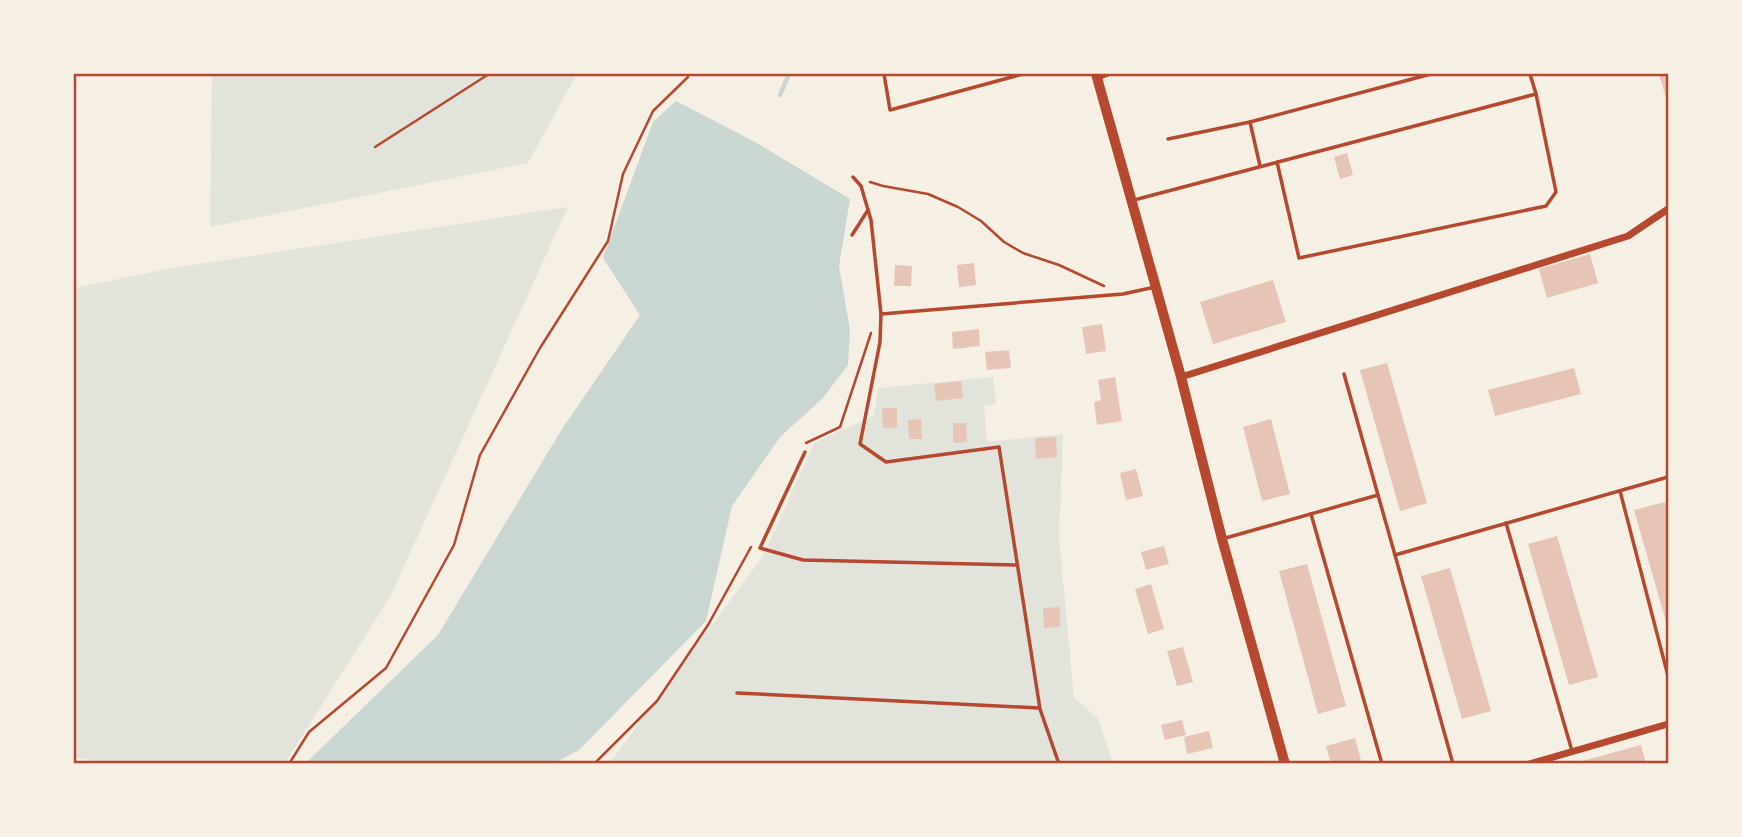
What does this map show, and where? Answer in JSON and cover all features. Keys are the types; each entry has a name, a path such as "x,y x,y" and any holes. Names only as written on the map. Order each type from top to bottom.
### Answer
{"main road":[{"path":"1097,76 1285,764"}],"street":[{"path":"1181,377 1628,236 1668,209"},
{"path":"1529,764 1668,724"}],"lane":[{"path":"884,74 890,110 1023,74"},
{"path":"1097,76 1110,74"},
{"path":"1168,139 1250,122 1431,74"},
{"path":"1277,162 1299,258 1546,206 1556,192 1530,74"},
{"path":"1132,200 1536,94"},
{"path":"1250,122 1260,166"},
{"path":"853,177 861,186 871,220 880,314 880,342 860,444 886,462 999,447 1040,709 1059,764"},
{"path":"852,235 868,210"},
{"path":"880,314 1123,294 1155,288"},
{"path":"1344,374 1453,764"},
{"path":"805,452 760,548 803,560 1016,565"},
{"path":"1395,555 1668,477"},
{"path":"1620,491 1668,676"},
{"path":"1222,539 1378,495"},
{"path":"1311,514 1381,764"},
{"path":"1506,523 1572,751"},
{"path":"737,693 1040,709"}],"path":[{"path":"375,147 489,74"},
{"path":"289,764 309,732 386,668 454,545 480,455 541,348 608,241 623,174 653,111 688,77"},
{"path":"853,177 883,186 928,194 958,207 1023,253 1059,265 1123,294"},
{"path":"802,444 840,426 873,325"},
{"path":"594,764 657,701 708,625 752,545"}],"shaded area":[{"path":"212,74 577,74 528,163 210,227"},
{"path":"676,101 755,142 850,199 839,266 850,330 848,365 822,399 780,437 732,506 706,621 579,750 554,763 306,763 438,635 562,429 640,315 603,258 653,122"},
{"path":"568,207 390,597 285,763 94,764 89,759 74,758 74,288 173,268"},
{"path":"993,377 996,404 984,406 987,442 1063,434 1059,538 1074,698 1098,718 1113,763 609,764 763,556 814,443 874,415 878,388"}],"building":[{"path":"1659,74 1668,74 1668,105"},
{"path":"1347,153 1353,175 1340,179 1334,157"},
{"path":"1590,254 1598,283 1547,298 1539,269"},
{"path":"974,263 976,285 959,287 957,265"},
{"path":"895,265 912,266 911,286 894,286"},
{"path":"1273,280 1286,322 1213,344 1200,302"},
{"path":"1102,324 1106,351 1086,354 1082,327"},
{"path":"979,329 980,346 953,349 952,332"},
{"path":"1009,350 1011,368 987,370 985,352"},
{"path":"1387,363 1427,503 1400,511 1360,370"},
{"path":"1574,368 1581,394 1495,416 1488,390"},
{"path":"1115,377 1122,421 1097,425 1094,402 1101,400 1098,380"},
{"path":"961,381 963,398 936,401 934,384"},
{"path":"882,408 897,408 897,428 883,428"},
{"path":"921,419 922,439 909,439 908,420"},
{"path":"1271,419 1290,494 1262,501 1243,427"},
{"path":"953,423 966,423 967,442 953,443"},
{"path":"1056,437 1057,457 1036,459 1035,438"},
{"path":"1136,469 1143,496 1126,500 1120,473"},
{"path":"1665,502 1668,515 1668,629 1634,510"},
{"path":"1557,536 1598,677 1569,685 1528,544"},
{"path":"1164,546 1169,564 1146,570 1141,552"},
{"path":"1307,564 1346,706 1318,714 1279,571"},
{"path":"1450,568 1491,711 1462,719 1421,576"},
{"path":"1151,584 1164,629 1148,634 1135,589"},
{"path":"1060,607 1060,627 1044,628 1043,608"},
{"path":"1183,647 1193,682 1177,686 1167,651"},
{"path":"1182,720 1186,735 1165,740 1161,725"},
{"path":"1209,731 1213,748 1187,754 1184,737"},
{"path":"1355,738 1362,764 1331,764 1326,746"},
{"path":"1641,745 1646,764 1575,764 1575,763"}],"waterway":[{"path":"780,95 789,74"}]}
